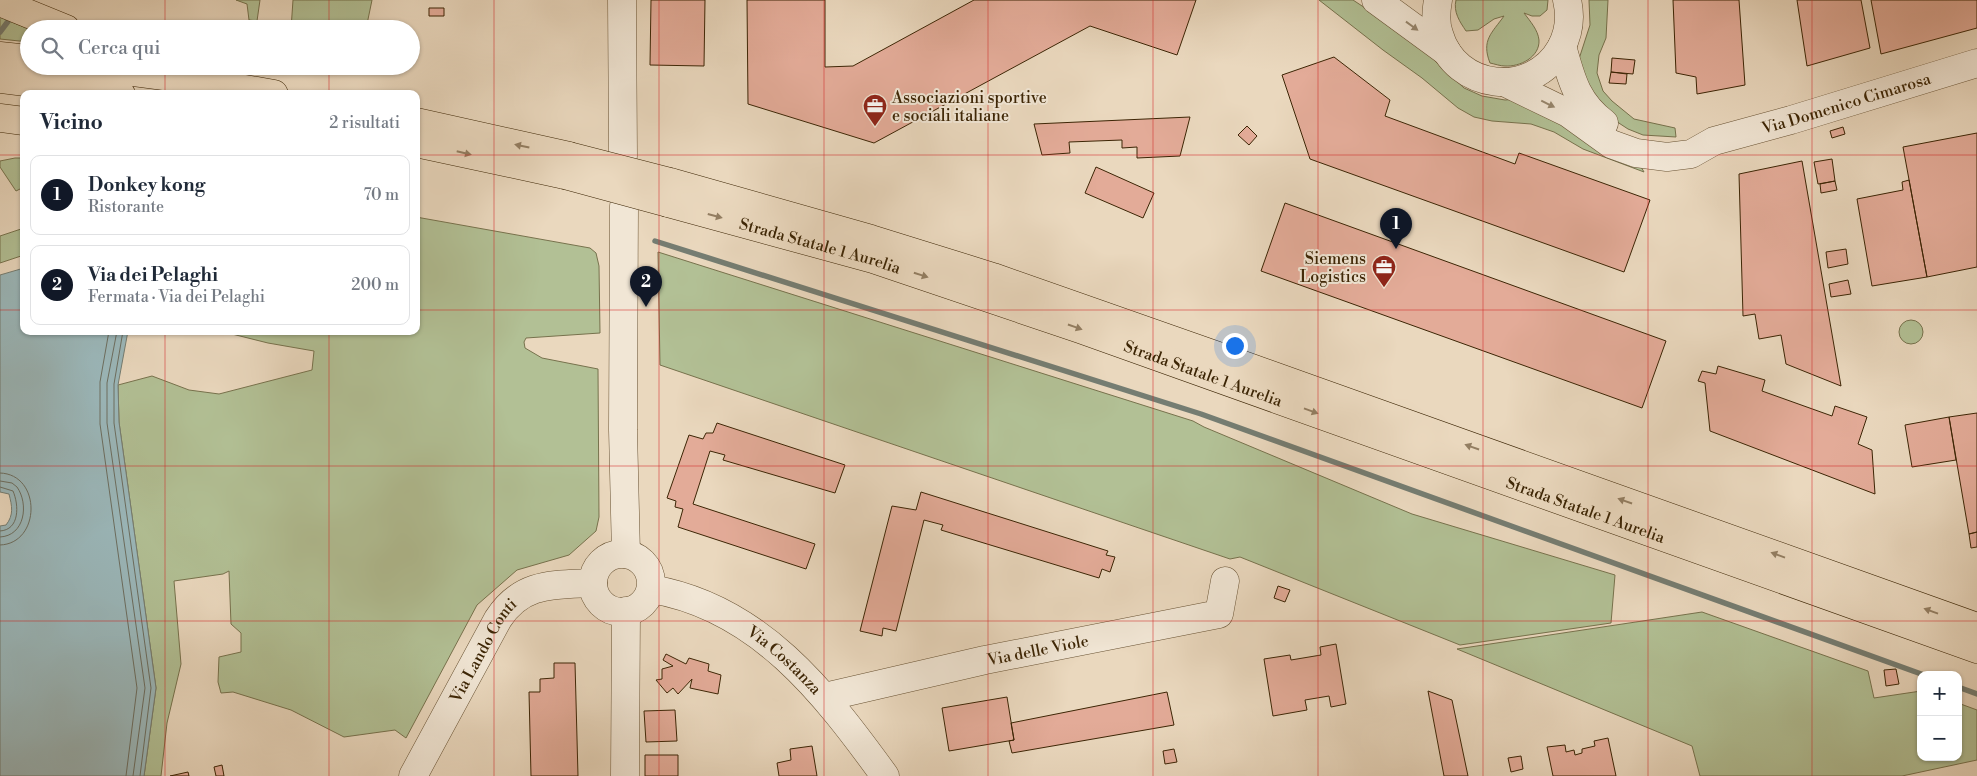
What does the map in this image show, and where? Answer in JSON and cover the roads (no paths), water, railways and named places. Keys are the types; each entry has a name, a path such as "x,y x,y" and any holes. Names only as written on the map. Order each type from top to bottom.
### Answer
{"highway":[{"path":"0,2 44,20"},
{"path":"0,56 20,58"},
{"path":"157,75 252,90"},
{"path":"213,75 260,90"},
{"path":"0,79 89,90"},
{"path":"0,118 20,120"},
{"name":"Strada Statale 1 Aurelia","path":"420,123 567,166 871,239 993,277 1215,354 1977,627"},
{"name":"Strada Statale 1 Aurelia","path":"422,145 567,166"},
{"name":"Strada Statale 1 Aurelia","path":"669,192 1071,326 1977,649"}],"street":[{"path":"622,0 623,156"},
{"path":"1376,0 1446,52 1455,62 1471,74 1493,82 1522,80 1544,69 1562,46 1569,25 1568,0"},
{"path":"1438,0 1436,15 1439,34 1446,52"},
{"name":"Via Domenico Cimarosa","path":"1562,46 1574,87 1580,100 1594,116 1608,126 1621,133 1647,140 1671,143 1695,139 1714,141"},
{"name":"Via Domenico Cimarosa","path":"1504,82 1568,113 1611,144 1636,153 1659,157 1682,156 1697,152 1714,141 1791,120 1977,63"},
{"path":"624,206 623,430 626,554"},
{"path":"618,554 626,554 641,560 648,568 651,578 651,589 642,604 626,612 614,610 604,604 596,595 593,583 596,571 605,559 618,554"},
{"name":"Via delle Viole","path":"825,697 984,660 1218,614 1225,580"},
{"name":"Via Lando Conti","path":"413,776 507,605 525,593 536,589 561,584 593,583"},
{"name":"Via Costanza","path":"651,589 688,597 719,610 746,626 790,660 825,697 853,731 885,776"},
{"path":"625,776 626,612"}],"water":[{"path":"20,269 20,335 127,335 118,385 119,422 156,688 144,776 0,776 0,526 6,525 12,510 9,494 0,492 0,275"}],"waterway":[{"path":"0,32 12,16"},
{"path":"655,241 1201,414 1917,672"},
{"path":"1962,688 1977,694"}],"place":[{"name":"Associazioni sportive e sociali italiane","path":"875,127"},
{"name":"Donkey kong","path":"1396,249"},
{"name":"Siemens Logistics","path":"1384,288"},
{"name":"Via dei Pelaghi","path":"646,307"}]}
